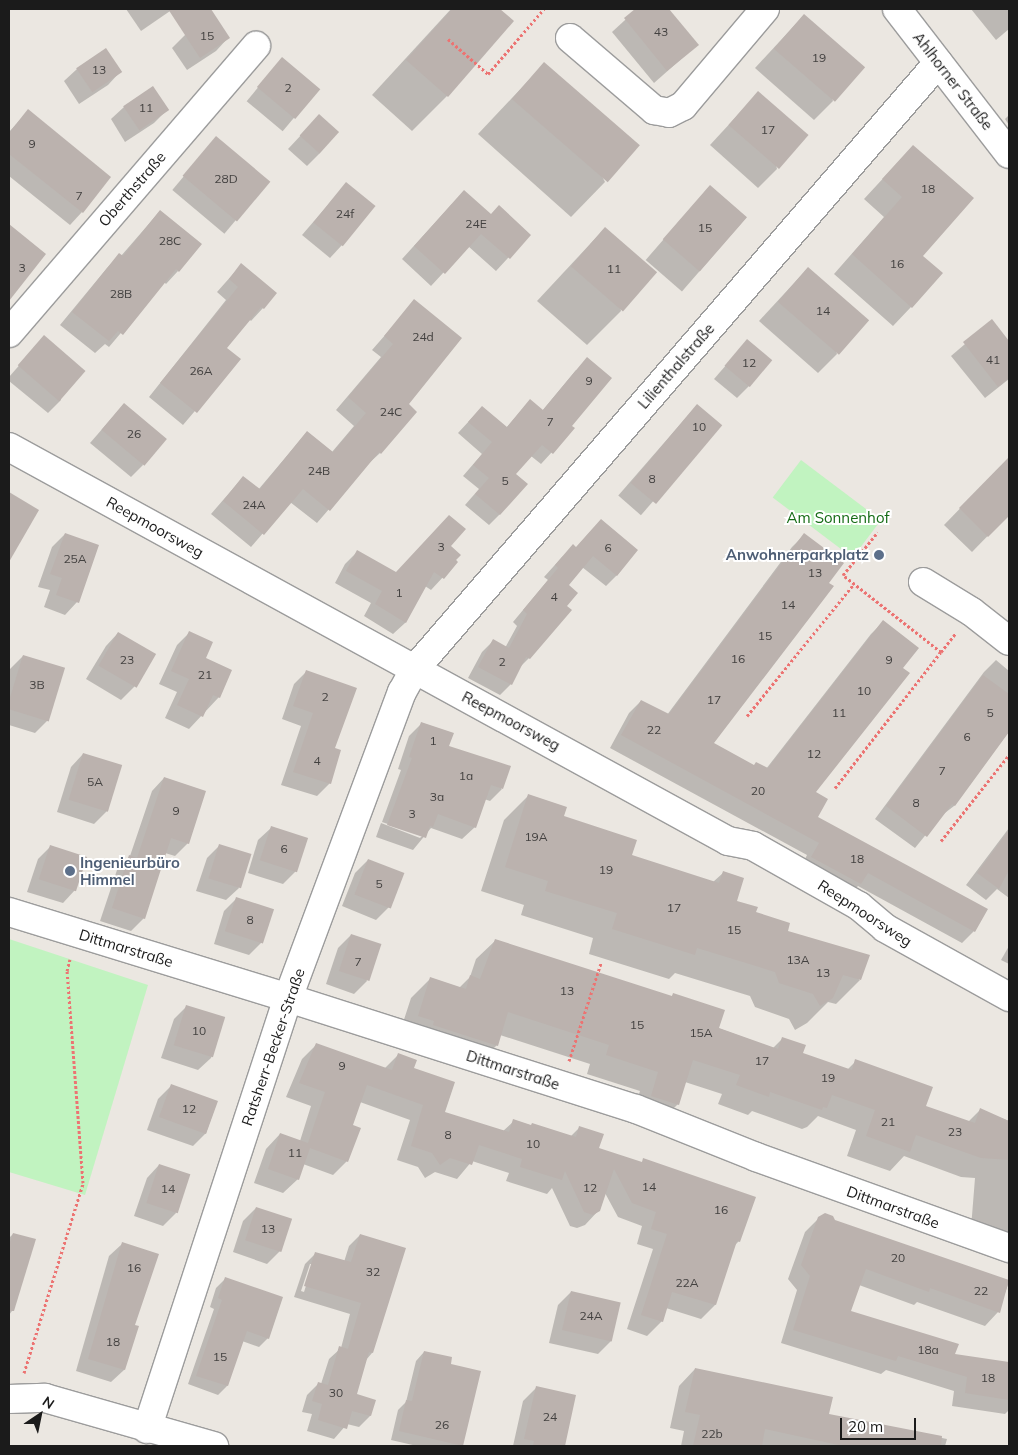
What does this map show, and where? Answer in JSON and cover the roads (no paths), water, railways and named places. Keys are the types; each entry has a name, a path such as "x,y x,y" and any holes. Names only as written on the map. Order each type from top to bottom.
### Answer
{"street":[{"path":"570,38 654,110 669,113 683,106 765,9"},
{"name":"Ahlhorner Straße","path":"898,9 1009,154"},
{"name":"Oberthstraße","path":"9,333 256,46"},
{"name":"Lilienthalstraße","path":"414,670 938,63"},
{"name":"Reepmoorsweg","path":"9,446 728,841 753,846 859,906 885,928 1009,998"},
{"path":"923,582 972,612 1009,641"},
{"name":"Ratsherr-Becker-Straße","path":"147,1429 288,998 402,692 414,670"},
{"name":"Dittmarstraße","path":"9,912 288,998 639,1110 756,1157 1009,1248"},
{"path":"12,1399 45,1398 147,1429 214,1446"}],"place":[{"name":"Anwohnerparkplatz","path":"879,555"},
{"name":"Ingenieurbüro Himmel","path":"70,871"}],"park label":[{"name":"Am Sonnenhof","path":"838,518"}]}
